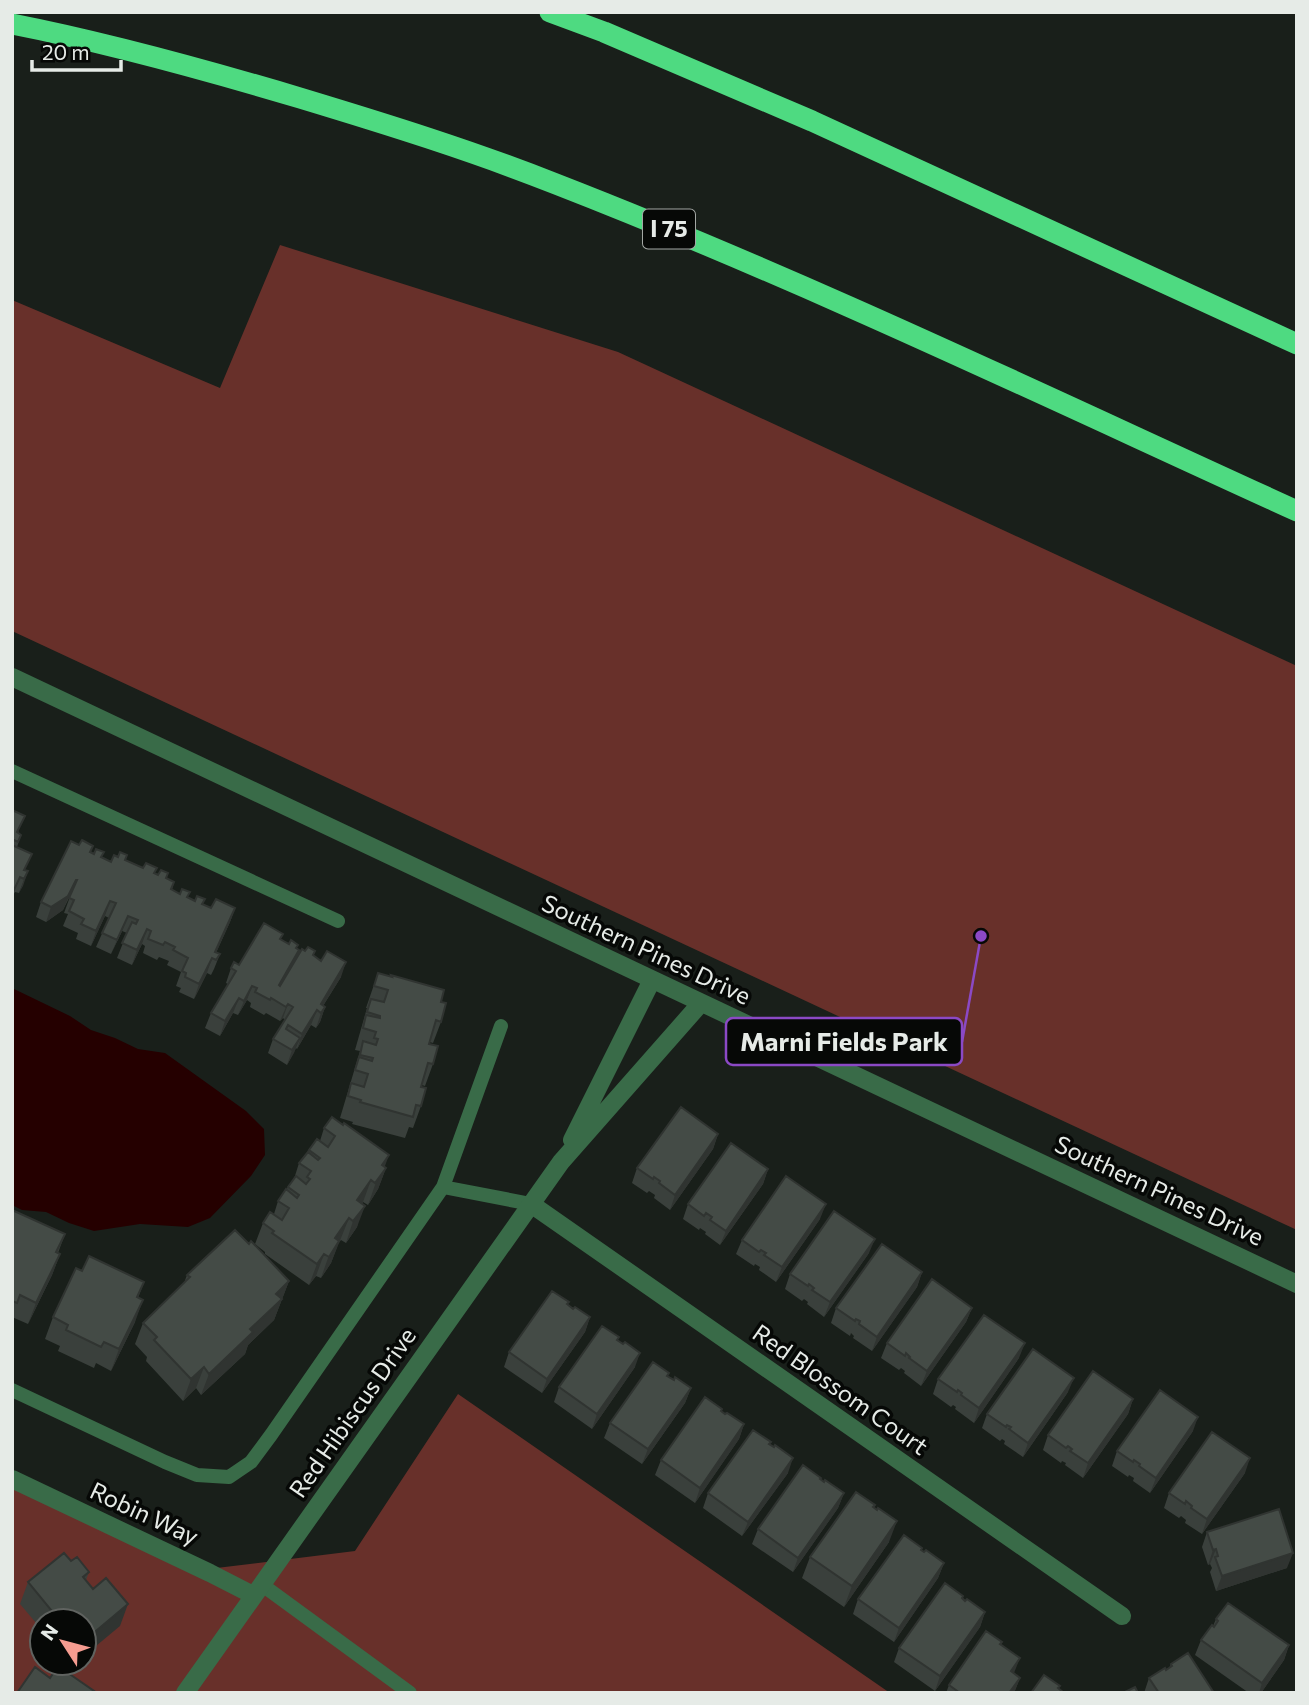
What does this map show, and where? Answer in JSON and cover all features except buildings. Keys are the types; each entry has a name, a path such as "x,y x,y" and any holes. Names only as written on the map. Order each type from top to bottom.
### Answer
{"highway":[{"path":"550,12 812,121 1297,344"},
{"name":"I 75","path":"12,24 222,75 380,122 553,183 724,252 892,326 1297,511"}],"street":[{"name":"Southern Pines Drive","path":"12,677 1297,1284"},
{"name":"Red Hibiscus Drive","path":"562,1162 652,980"},
{"name":"Red Hibiscus Drive","path":"185,1693 562,1162 701,1003"},
{"name":"Red Blossom Court","path":"531,1204 1122,1616"},
{"name":"Robin Way","path":"12,1479 210,1573 257,1590"}],"lane":[{"path":"12,771 338,921"},
{"path":"12,1390 197,1475 229,1477 251,1462 443,1187 501,1026"},
{"path":"443,1187 531,1204"},
{"path":"257,1590 410,1693"}],"shaded area":[{"path":"280,245 618,352 1297,666 1297,1230 12,631 12,300 220,388"},
{"path":"12,988 70,1016 91,1030 138,1049 165,1053 246,1111 264,1129 265,1155 251,1176 210,1218 188,1227 140,1224 94,1231 46,1212 22,1210 12,1205"},
{"path":"458,1394 890,1693 12,1693 12,1478 200,1570 355,1551"}],"place":[{"name":"Marni Fields Park","path":"981,936"}]}
